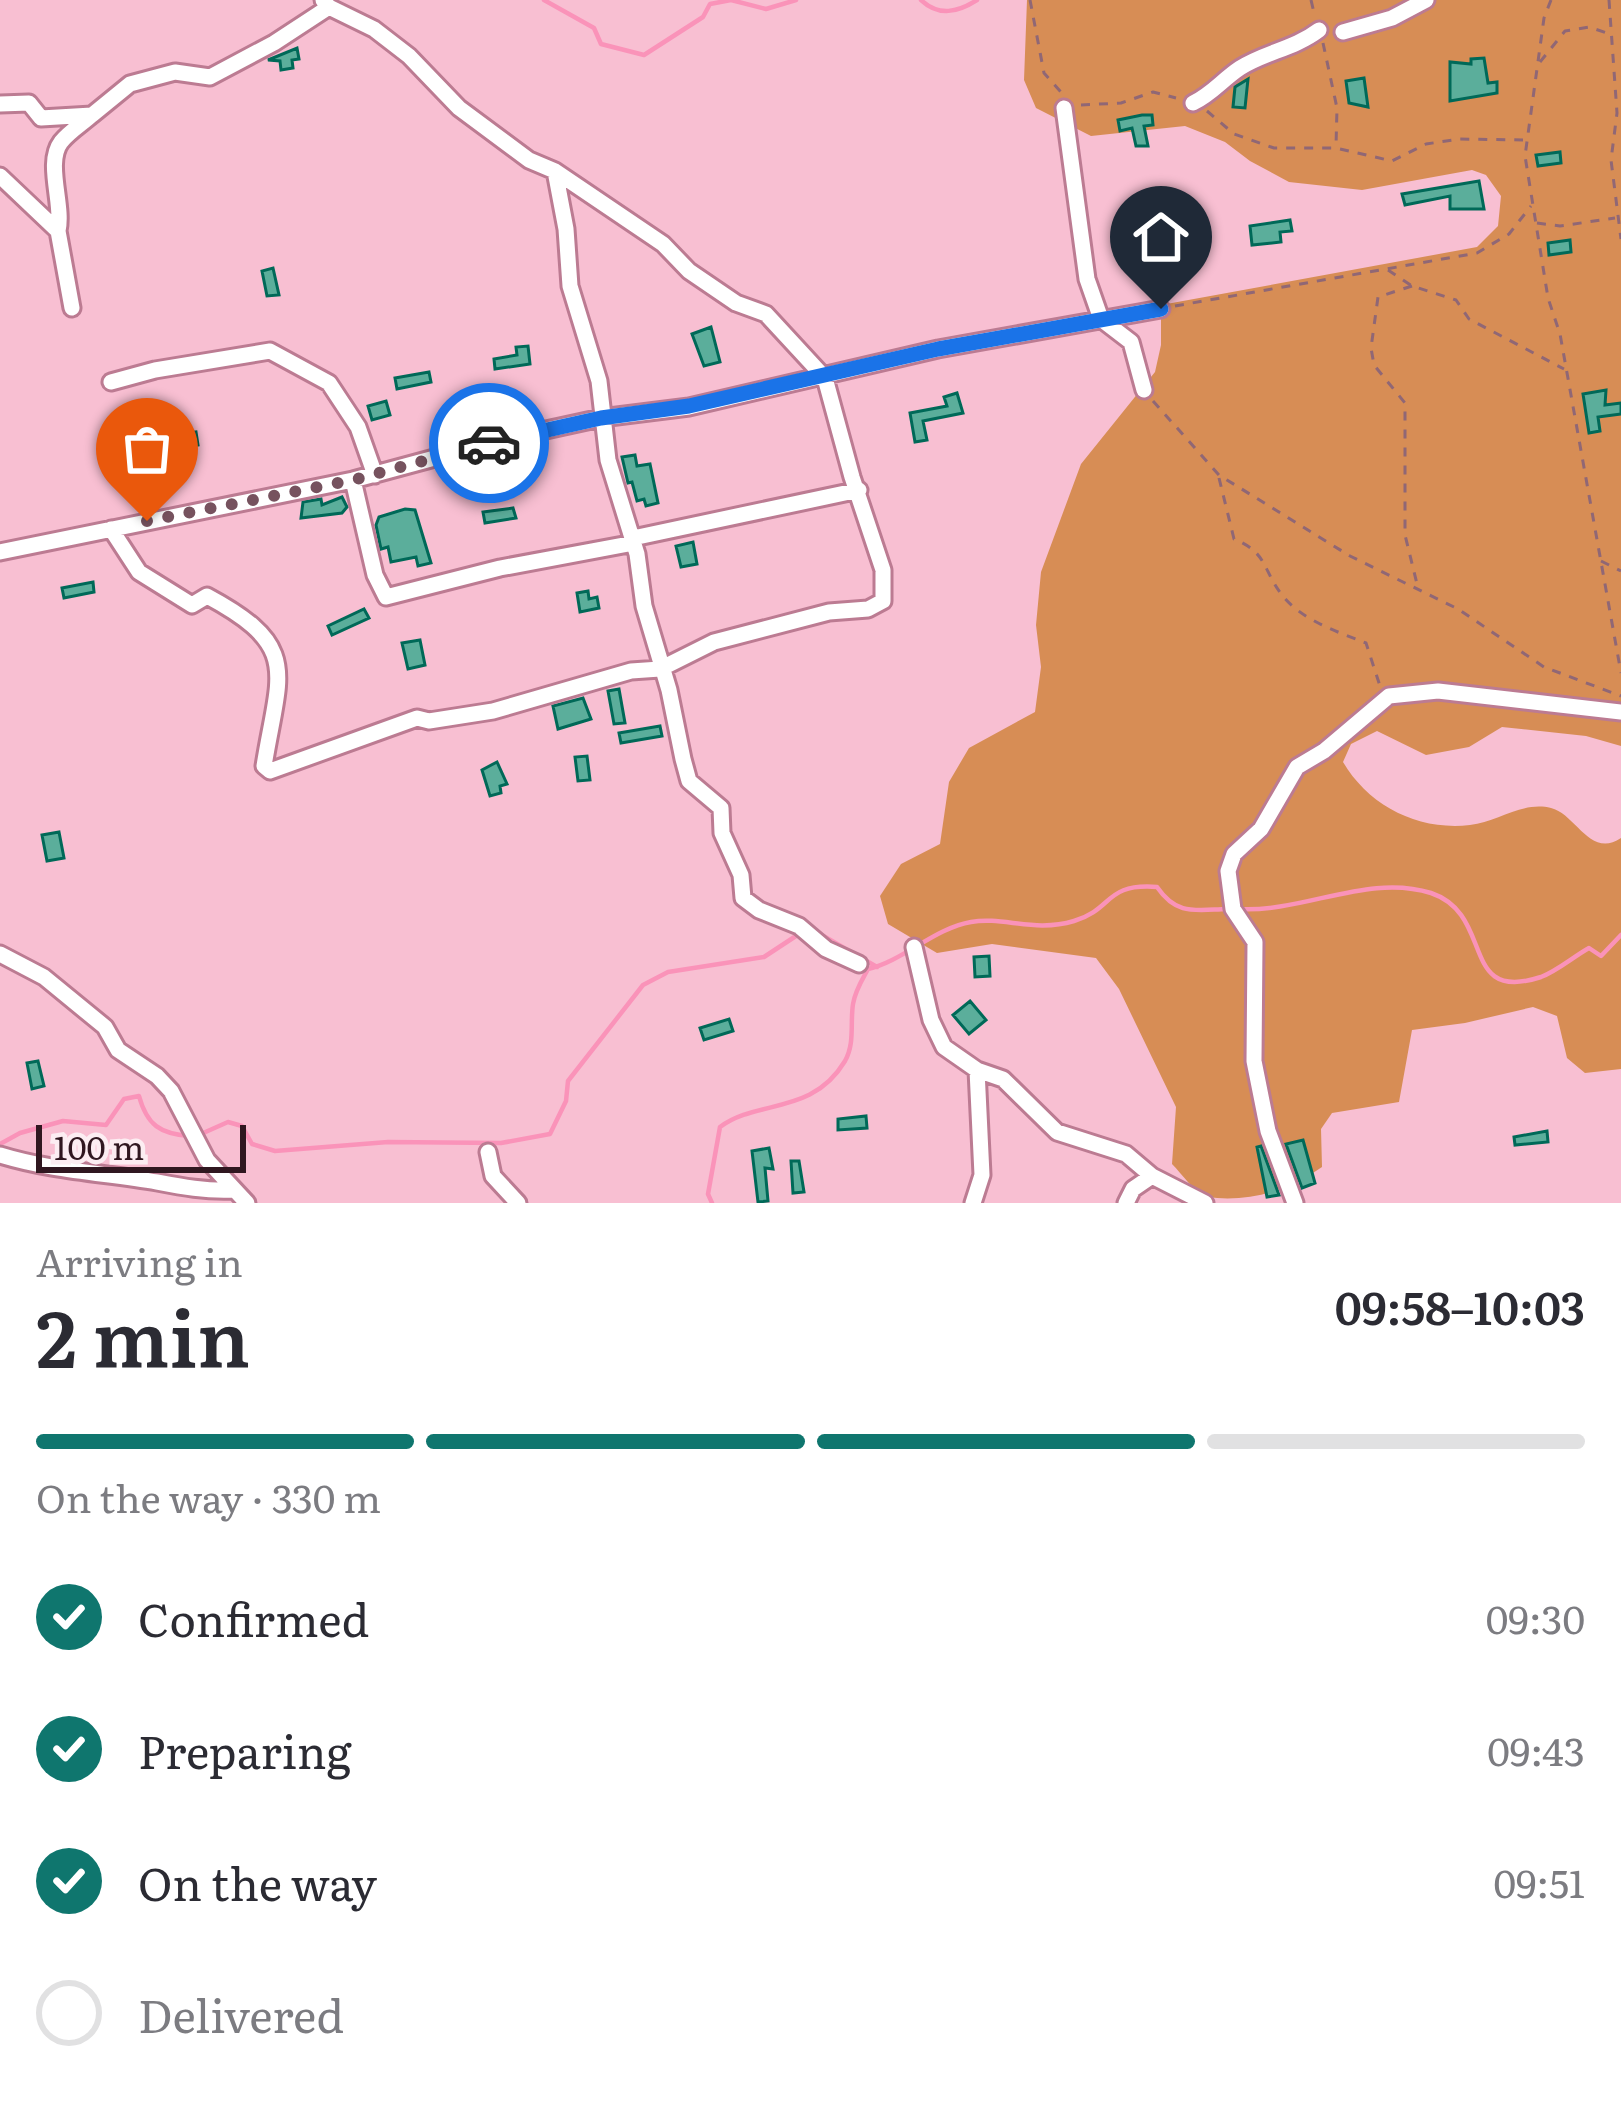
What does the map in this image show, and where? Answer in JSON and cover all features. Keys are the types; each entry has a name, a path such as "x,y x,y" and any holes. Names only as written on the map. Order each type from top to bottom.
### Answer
{"street":[{"path":"1342,32 1392,17 1426,0"},
{"path":"72,308 58,231 62,213 55,155 62,141 130,84 175,72 210,77 274,43 326,4 374,29 409,56 459,108 529,160 555,171 663,244 689,271 736,303 766,314 825,378 886,587 879,606 829,612 734,637 660,668 631,670 493,711 429,721 417,718 270,771 264,766 278,655 268,639 252,622 207,596 192,605 139,572 111,529"},
{"path":"1193,104 1217,91 1244,65 1304,42 1319,30"},
{"path":"0,104 29,103 41,118 92,115"},
{"path":"1064,108 1087,279 1100,319 1131,342 1144,391"},
{"path":"555,171 570,286 599,381 608,460 633,540 644,606 689,781 721,808 722,833 741,874 743,898 859,964"},
{"path":"0,176 58,231"},
{"path":"0,552 353,480 601,418 689,406 938,349 1161,309"},
{"path":"111,382 270,351 329,383 358,428 375,475"},
{"path":"353,480 375,575 386,597 859,490"},
{"path":"1294,1203 1268,1131 1254,1061 1255,942 1233,909 1228,871 1234,854 1261,829 1297,767 1324,751 1389,696 1438,691 1621,712"},
{"path":"914,947 931,1020 944,1047 977,1070 1003,1079 1057,1132 1126,1154 1152,1176 1205,1203"},
{"path":"0,954 44,977 105,1027 118,1050 157,1076 171,1091 207,1160 247,1203"},
{"path":"973,1203 982,1175 977,1070"},
{"path":"488,1152 493,1176 518,1203"},
{"path":"0,1155 93,1176 195,1191 232,1190"},
{"path":"1126,1203 1133,1189 1152,1176"}],"path":[{"path":"1030,0 1045,73 1060,89 1064,108 1121,103 1154,92 1193,104 1234,134 1274,148 1336,148 1392,161 1426,143 1526,140"},
{"path":"1311,0 1337,108 1336,148"},
{"path":"1551,0 1544,18 1526,140 1531,205 1621,674"},
{"path":"1609,0 1617,113 1611,160 1621,239"},
{"path":"1536,67 1565,31 1589,27 1611,34"},
{"path":"1161,309 1459,257 1492,247 1509,234 1531,205"},
{"path":"1534,222 1560,226 1617,218"},
{"path":"1388,270 1412,286 1456,301 1469,319 1566,370"},
{"path":"1412,286 1378,297 1371,348 1374,365 1405,403 1405,536 1418,590"},
{"path":"1144,391 1219,475 1350,556 1500,634 1544,668 1621,696"},
{"path":"1219,475 1234,539 1256,549 1281,594 1297,610 1366,643 1375,676 1389,696"},
{"path":"1599,559 1621,571"}],"shaded area":[{"path":"1027,0 1621,0 1621,746 1586,736 1502,727 1469,747 1426,755 1377,731 1351,744 1343,762 1381,803 1432,824 1470,825 1540,807 1560,812 1600,843 1621,838 1621,1069 1585,1073 1567,1058 1557,1016 1533,1007 1412,1030 1399,1102 1332,1113 1321,1129 1322,1167 1268,1193 1207,1197 1172,1164 1176,1107 1119,989 1096,958 992,944 937,953 888,924 880,896 901,864 940,844 949,782 969,748 1035,712 1041,667 1036,625 1041,572 1081,464 1155,372 1161,305 1477,247 1498,226 1501,196 1486,175 1472,170 1362,190 1289,182 1225,142 1185,126 1091,136 1036,108 1024,80"}],"building":[{"path":"297,48 299,59 292,60 293,68 281,70 280,61 268,60"},
{"path":"1484,58 1488,83 1497,82 1497,93 1450,101 1450,62 1471,64 1471,59"},
{"path":"1364,78 1368,107 1349,103 1346,81"},
{"path":"1248,79 1245,108 1233,107 1235,87"},
{"path":"1152,115 1153,125 1144,126 1148,146 1136,146 1132,128 1120,131 1118,120"},
{"path":"1560,152 1561,163 1538,166 1536,155"},
{"path":"1479,181 1484,209 1450,209 1450,196 1405,205 1402,194"},
{"path":"1290,220 1292,231 1280,232 1281,242 1252,245 1250,226"},
{"path":"1143,227 1146,245 1171,241 1173,252 1162,254 1167,284 1155,286 1149,258 1136,260 1131,229"},
{"path":"1570,240 1571,252 1549,255 1548,243"},
{"path":"273,268 279,295 267,296 262,271"},
{"path":"711,327 720,362 704,366 692,334"},
{"path":"528,346 530,364 495,369 494,359 517,355 516,347"},
{"path":"429,372 431,382 397,389 395,378"},
{"path":"1606,390 1605,405 1621,403 1621,414 1598,417 1600,431 1589,433 1583,394"},
{"path":"957,393 963,413 923,421 927,440 915,442 910,413 947,406 944,397"},
{"path":"386,401 390,415 372,420 368,406"},
{"path":"196,432 198,445 178,448 177,434"},
{"path":"635,455 637,466 650,464 658,503 646,506 644,499 637,501 632,482 628,483 622,457"},
{"path":"342,497 347,507 342,513 301,518 303,502 321,499 322,505"},
{"path":"513,508 516,518 485,523 483,512"},
{"path":"415,510 431,563 418,566 416,557 391,562 388,547 381,549 379,517"},
{"path":"693,542 697,564 681,567 676,546"},
{"path":"93,582 94,592 64,598 62,588"},
{"path":"588,591 589,599 597,597 599,608 580,612 577,593"},
{"path":"364,609 369,618 332,635 328,626"},
{"path":"420,640 425,665 408,669 402,643"},
{"path":"619,689 625,723 614,724 608,691"},
{"path":"583,698 591,719 558,729 553,706"},
{"path":"660,726 662,736 621,743 619,733"},
{"path":"587,756 590,780 578,781 575,757"},
{"path":"497,762 507,784 500,786 501,793 490,796 482,770"},
{"path":"59,832 64,858 47,861 42,835"},
{"path":"989,956 990,976 975,977 974,957"},
{"path":"970,1001 986,1020 969,1034 953,1015"},
{"path":"729,1019 733,1031 704,1040 700,1028"},
{"path":"38,1061 44,1086 32,1089 27,1063"},
{"path":"866,1116 867,1128 838,1130 838,1119"},
{"path":"1547,1131 1548,1142 1515,1145 1514,1137"},
{"path":"1303,1140 1315,1183 1302,1188 1286,1144"},
{"path":"1261,1146 1279,1195 1267,1197 1257,1147"},
{"path":"769,1148 773,1169 765,1168 768,1201 758,1202 752,1151"},
{"path":"791,1161 799,1161 804,1192 793,1193"}],"waterway":[{"path":"544,0 594,28 601,44 644,55 703,17 710,4 731,0 766,9 796,0"},
{"path":"921,0 949,11 977,0"},
{"path":"712,1203 708,1194 720,1127 735,1118 801,1099 832,1078 848,1054 854,999 868,969 958,925 1074,921 1127,889 1157,887 1180,907 1227,909"},
{"path":"1238,909 1384,888 1431,893 1451,904 1464,919 1487,968 1498,978 1515,982 1541,977 1589,948 1601,956 1621,935"},
{"path":"201,1134 228,1122 242,1126 252,1144 275,1151 388,1142 501,1143 550,1134 566,1101 568,1081 643,985 668,972 764,957 802,932"},
{"path":"820,934 877,967"},
{"path":"0,1144 63,1121 106,1125 124,1099 139,1096 156,1126 190,1136"}],"way so far":[{"path":"147,521 353,480 489,443"}],"route":[{"path":"489,443 601,418 689,406 938,349 1161,309"}]}
